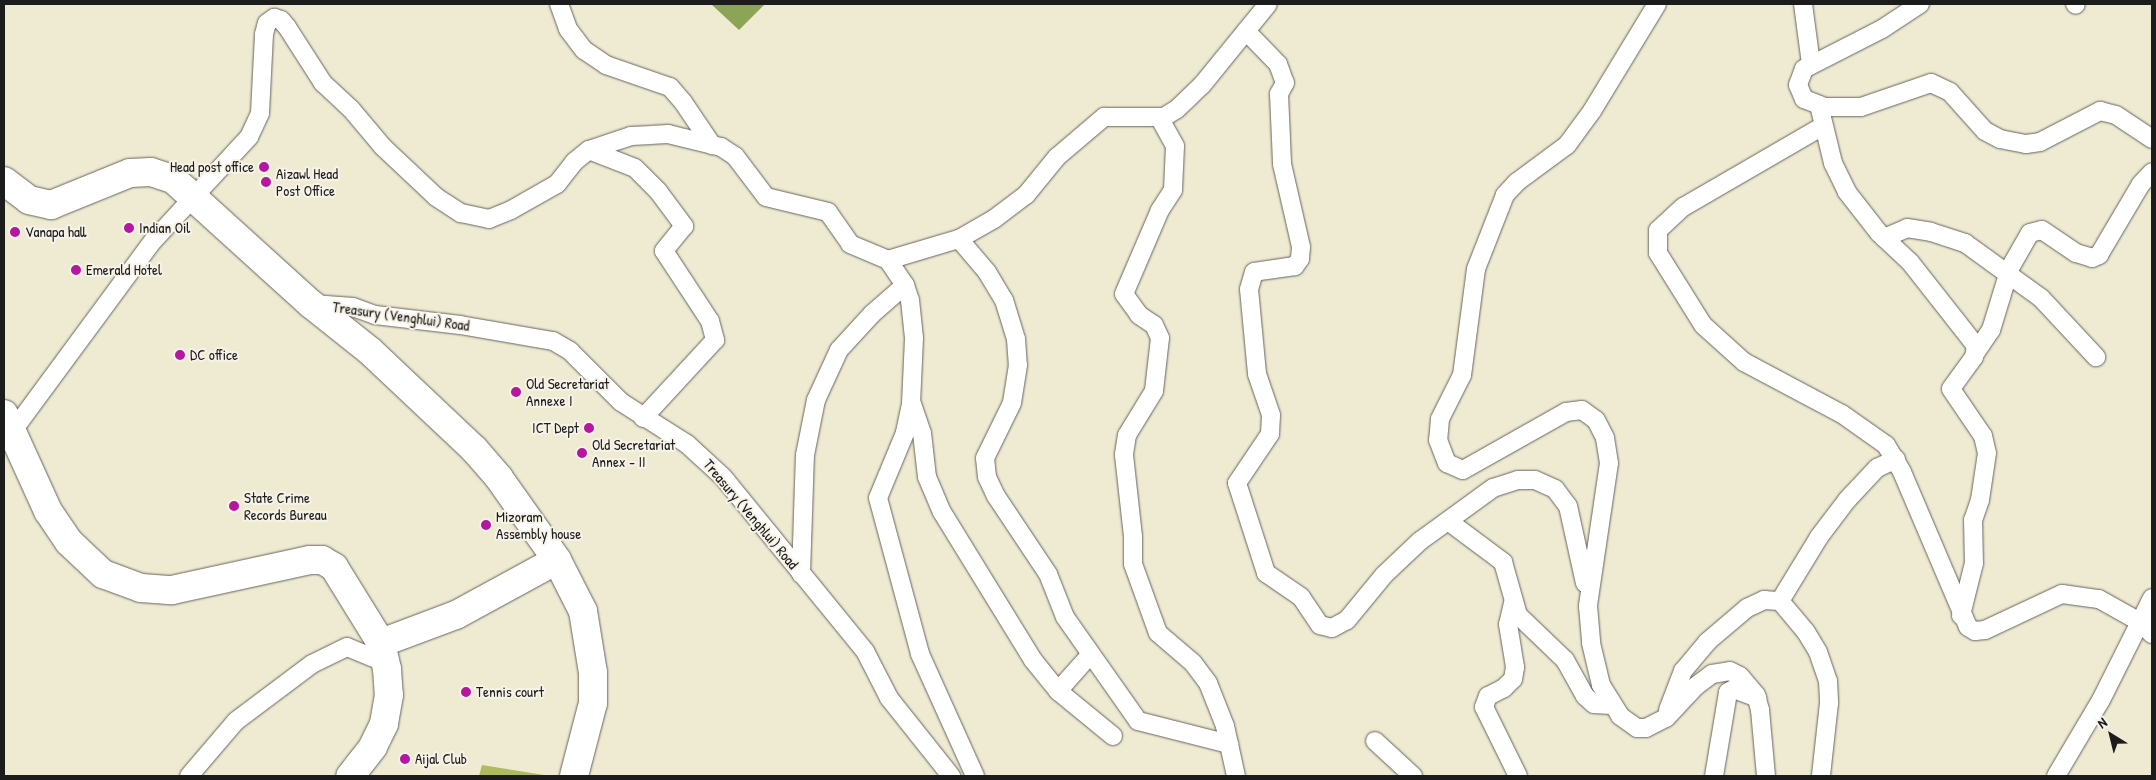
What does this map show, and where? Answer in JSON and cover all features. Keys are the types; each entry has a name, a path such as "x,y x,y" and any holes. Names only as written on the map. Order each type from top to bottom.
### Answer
{"main road":[{"path":"4,181 29,200 51,205 73,199 113,178 151,172 173,179 311,304 370,351 474,449 499,478 557,560 583,611 593,673 593,703 574,776"},
{"path":"8,423 38,493 57,526 85,559 103,574 141,588 172,590 302,561 322,560 334,566 343,577 384,653 389,695 384,724 373,747 350,776"},
{"path":"384,653 557,560"}],"street":[{"path":"559,4 568,29 584,50 606,65 670,88 684,102 712,145"},
{"path":"888,260 959,238 994,219 1026,195 1057,157 1104,117 1164,117 1192,96 1268,4"},
{"path":"1589,596 1609,463 1605,438 1596,420 1582,410 1566,412 1463,470 1455,469 1442,456 1438,428 1444,409 1462,375 1476,269 1505,195 1517,182 1566,145 1592,111 1657,4"},
{"path":"1803,4 1811,64"},
{"path":"1920,4 1882,29 1811,64 1800,77 1799,92 1804,99 1819,106 1860,107 1931,83 1950,92 1985,131 2000,139 2026,144 2040,142 2100,111 2116,115 2152,139"},
{"path":"8,423 153,241 249,137 260,113 264,34 267,23 274,18 281,20 288,27 322,83 350,109 383,147 436,197 461,213 489,219 511,210 557,184 574,162 589,150 647,134 668,134 729,151 766,197 828,212 850,244 888,260 905,285 910,300 914,338 911,404 905,433 878,498 920,654 975,776"},
{"path":"1246,31 1278,64 1285,83 1279,94 1282,164 1301,246 1300,259 1295,266 1254,272 1249,289 1257,374 1271,415 1271,424 1270,434 1260,454 1240,476 1237,483 1266,573 1301,597 1320,625 1332,628 1347,620 1384,575 1420,542 1493,488 1518,480 1535,480 1555,489 1568,506 1589,596 1591,642 1601,685 1612,705 1628,723 1637,728 1646,728 1666,718 1696,686 1721,672 1730,671 1740,676 1757,698 1766,776"},
{"path":"1819,106 1838,176 1858,208 1884,238 1910,262 1971,338 1976,352"},
{"path":"1159,117 1175,146 1173,190 1160,210 1124,294 1139,315 1154,325 1160,338 1154,391 1127,435 1124,455 1127,508 1133,537 1133,564 1158,634 1192,663 1208,683 1229,744 1236,776"},
{"path":"1823,126 1683,207 1658,230 1658,253 1703,325 1722,345 1744,362 1789,384 1876,436 1896,459 1961,616 1968,627 1975,631 1985,630 2062,594 2099,599 2146,628"},
{"path":"589,150 635,168 658,192 684,226 664,251 710,321 715,340 644,418"},
{"path":"1961,616 1974,563 1972,520 1980,500 1987,453 1983,436 1951,390 1991,330 2009,273 2030,233 2037,229 2076,253 2092,258 2099,255 2141,184 2152,172"},
{"path":"1884,238 1906,228 1931,232 1965,243 2041,298 2096,357"},
{"path":"959,238 988,272 1004,300 1016,339 1018,365 1012,403 985,458 987,477 1028,539 1048,574 1066,618 1090,655 1138,721 1229,744"},
{"path":"801,574 805,455 816,400 839,350 872,314 905,285"},
{"name":"Treasury (Venghlui) Road","path":"311,304 353,308 376,315 460,325 553,341 570,351 616,397 705,458 865,651 889,698 951,776"},
{"path":"911,404 922,433 927,477 936,501 1033,660 1058,691 1113,736"},
{"path":"1780,601 1819,537 1847,500 1877,468 1896,459"},
{"path":"1448,521 1503,562 1513,603 1529,628 1565,660 1585,696 1594,704 1612,705"},
{"path":"2056,776 2146,628 2152,598"},
{"path":"1666,718 1690,660 1747,608 1764,600 1780,601 1818,652 1828,681 1829,703 1821,776"},
{"path":"1513,603 1508,624 1515,666 1513,679 1504,688 1488,696 1484,707 1518,776"},
{"path":"189,776 236,721 312,664 347,647 384,653"},
{"path":"1058,691 1090,655"},
{"path":"1714,776 1728,692 1734,689 1757,698"},
{"path":"1375,741 1413,776"}],"green space":[{"path":"711,4 765,4 739,30"},
{"path":"482,765 550,776 479,776"}],"place":[{"name":"Head post office","path":"264,167"},
{"name":"Aizawl Head Post Office","path":"266,182"},
{"name":"Indian Oil","path":"129,228"},
{"name":"Vanapa hall","path":"15,232"},
{"name":"Emerald Hotel","path":"76,270"},
{"name":"DC office","path":"180,355"},
{"name":"Old Secretariat Annexe I","path":"516,392"},
{"name":"ICT Dept","path":"589,428"},
{"name":"Old Secretariat Annex - II","path":"582,453"},
{"name":"State Crime Records Bureau","path":"234,506"},
{"name":"Mizoram Assembly house","path":"486,525"},
{"name":"Tennis court","path":"466,692"},
{"name":"Aijal Club","path":"405,759"}]}
